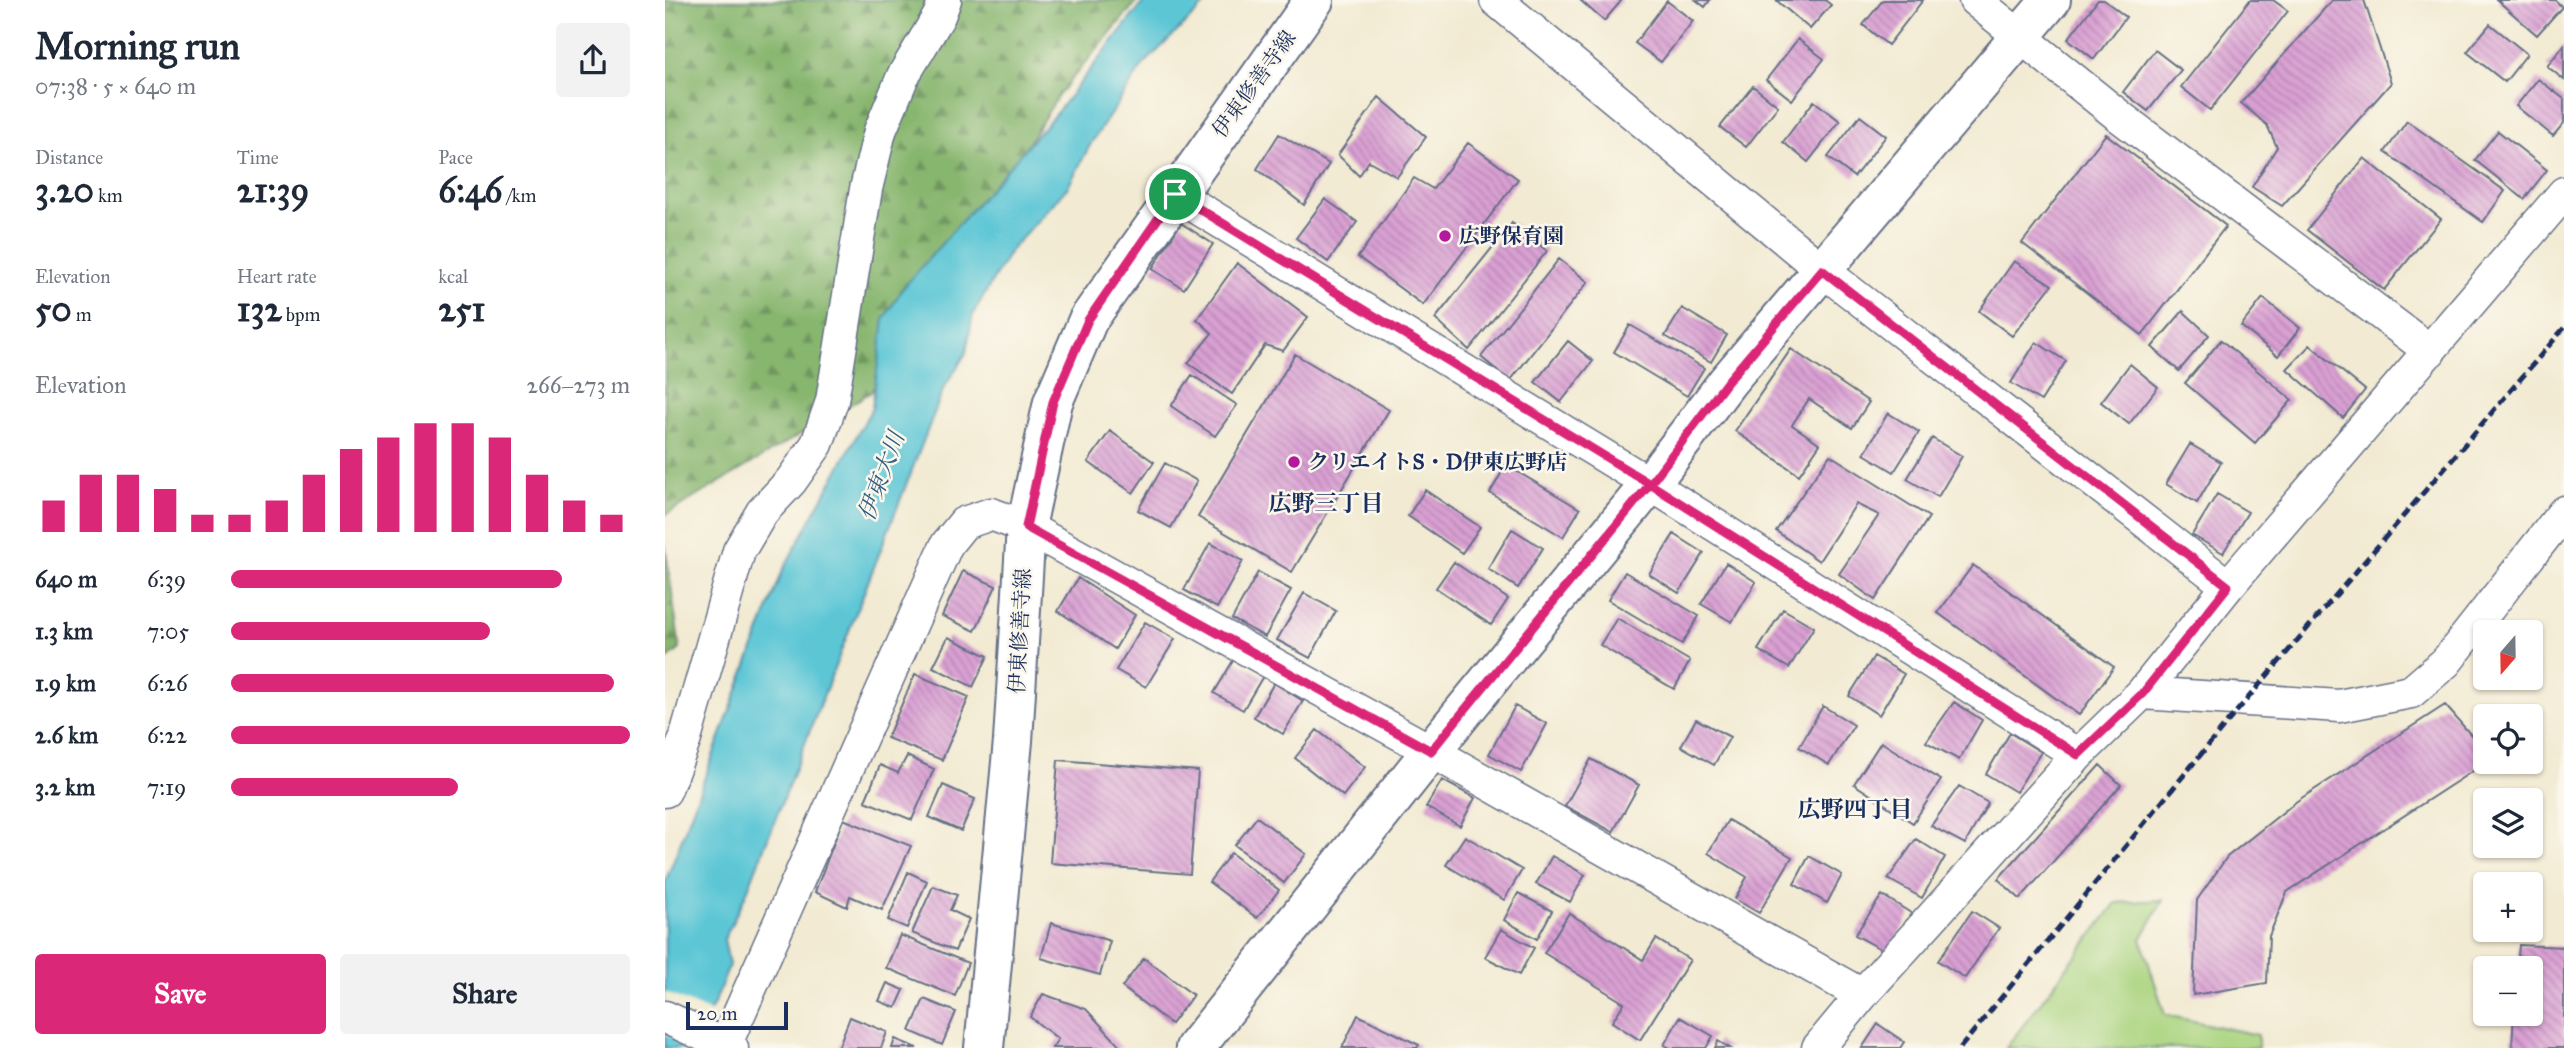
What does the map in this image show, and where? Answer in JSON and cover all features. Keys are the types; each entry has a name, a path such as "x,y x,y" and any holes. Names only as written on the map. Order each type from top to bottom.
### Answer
{"street":[{"path":"665,791 685,739 739,551 762,512 792,481 817,444 832,401 866,189 880,131 903,76 939,16 945,0"},
{"name":"伊東修善寺線","path":"984,1048 1013,741 1026,527 1053,402 1088,320 1314,0"},
{"path":"1496,0 1822,270 2228,586"},
{"path":"1975,0 2119,116 2430,351"},
{"path":"1195,1048 1431,751 1650,484 1727,382 2052,0"},
{"path":"1818,1048 1862,995 2078,755 2143,693 2228,586 2564,193"},
{"path":"1175,194 1650,484 2078,755"},
{"path":"2143,693 2339,706 2411,692 2446,662 2564,512"},
{"path":"665,1017 724,1045 947,544 964,523 991,513 1026,527 1431,751 1862,995"}],"green space":[{"path":"665,0 1138,0 1060,93 871,392 665,515"},
{"path":"665,544 680,649 665,661"},
{"path":"2163,900 2141,939 2165,1015 2258,1035 2258,1048 2006,1048 2116,903"}],"water":[{"name":"伊東大川","path":"1145,0 1214,0 1206,3 1144,64 1090,145 1068,187 1010,251 973,314 966,353 944,388 746,894 724,939 729,965 715,1002 690,1048 665,1048 665,883 783,570 872,408 884,319 903,288 1057,112"}],"pier":[{"path":"665,992 713,1013 694,1047 665,1034"}],"building":[{"path":"1580,0 1622,0 1604,21"},
{"path":"1696,0 1710,0 1705,7"},
{"path":"1776,0 1825,0 1831,5 1810,29"},
{"path":"1883,0 1923,0 1888,45 1863,25"},
{"path":"2098,0 2104,0 2126,17 2094,59 2068,39"},
{"path":"2250,0 2273,0 2288,11 2210,110 2181,87"},
{"path":"2332,0 2364,0 2391,83 2282,206 2252,187 2277,147 2267,125 2241,103"},
{"path":"2497,0 2555,0 2562,7 2537,35"},
{"path":"1667,1 1693,21 1661,62 1635,43"},
{"path":"2490,24 2527,54 2505,82 2467,52"},
{"path":"1798,39 1824,59 1792,100 1766,80"},
{"path":"2564,45 2564,80 2547,66"},
{"path":"2155,50 2181,70 2148,111 2123,92"},
{"path":"2538,79 2564,99 2564,123 2553,136 2516,106"},
{"path":"1753,86 1778,106 1746,147 1720,127"},
{"path":"1379,97 1426,137 1397,177 1369,161 1359,176 1338,155"},
{"path":"1814,101 1840,121 1808,162 1783,142"},
{"path":"1860,116 1886,136 1854,177 1828,157"},
{"path":"2407,121 2505,191 2483,222 2385,152"},
{"path":"2498,131 2547,170 2524,199 2475,160"},
{"path":"1279,134 1329,164 1304,205 1257,169"},
{"path":"2106,134 2226,226 2142,335 2022,243"},
{"path":"1468,143 1518,179 1423,305 1358,257 1414,178 1433,189"},
{"path":"2364,158 2441,219 2384,290 2307,230"},
{"path":"1325,199 1357,222 1328,262 1296,238"},
{"path":"1181,223 1213,244 1184,289 1152,269"},
{"path":"1512,223 1547,251 1469,350 1435,319"},
{"path":"1559,259 1588,282 1510,381 1481,357"},
{"path":"2014,261 2052,285 2012,336 1979,311"},
{"path":"1237,263 1308,317 1283,351 1265,345 1232,394 1188,363 1212,333 1197,319"},
{"path":"2263,298 2300,328 2278,356 2241,326"},
{"path":"1682,308 1727,335 1711,362 1665,336"},
{"path":"2183,311 2209,335 2179,371 2152,347"},
{"path":"1630,325 1704,368 1687,396 1614,352"},
{"path":"2221,340 2292,400 2255,443 2185,383"},
{"path":"1568,341 1593,361 1561,402 1535,382"},
{"path":"2036,342 2066,361 2041,401 2011,383"},
{"path":"2310,345 2365,390 2343,418 2287,369"},
{"path":"1791,349 1869,402 1852,428 1809,399 1792,425 1820,444 1799,475 1735,431"},
{"path":"1295,354 1389,410 1292,572 1198,517"},
{"path":"2130,364 2158,387 2129,424 2101,402"},
{"path":"1192,375 1237,405 1215,436 1171,406"},
{"path":"1888,413 1919,432 1894,472 1864,454"},
{"path":"1110,431 1154,462 1133,493 1088,462"},
{"path":"1932,438 1962,456 1938,497 1907,479"},
{"path":"2190,444 2221,462 2197,503 2166,484"},
{"path":"1830,455 1929,517 1875,600 1839,574 1879,515 1856,504 1819,561 1776,531"},
{"path":"1165,463 1197,481 1171,528 1138,510"},
{"path":"1506,465 1580,509 1563,537 1490,493"},
{"path":"1425,490 1480,527 1462,553 1408,516"},
{"path":"2217,494 2248,512 2223,553 2192,535"},
{"path":"1512,529 1543,548 1518,588 1488,569"},
{"path":"1674,534 1704,553 1679,593 1649,574"},
{"path":"1210,543 1243,561 1217,608 1184,590"},
{"path":"1454,562 1508,599 1491,625 1436,588"},
{"path":"1726,563 1756,582 1732,622 1701,604"},
{"path":"1973,565 2114,667 2079,715 1938,613"},
{"path":"963,571 996,586 975,631 942,616"},
{"path":"1258,572 1291,590 1265,637 1232,619"},
{"path":"1625,572 1699,616 1682,644 1608,600"},
{"path":"1078,578 1135,615 1115,649 1058,611"},
{"path":"1304,593 1336,611 1310,658 1277,640"},
{"path":"1783,609 1814,627 1789,668 1758,650"},
{"path":"1617,618 1690,661 1674,689 1600,645"},
{"path":"1145,622 1175,639 1146,687 1116,670"},
{"path":"948,637 988,656 973,687 933,667"},
{"path":"1874,656 1904,674 1879,715 1849,696"},
{"path":"1234,659 1263,676 1243,710 1214,693"},
{"path":"915,674 969,697 942,760 887,738"},
{"path":"1274,683 1303,701 1283,734 1254,717"},
{"path":"1954,702 1982,720 1959,760 1926,742"},
{"path":"2445,705 2473,737 2473,771 2287,892 2269,936 2267,983 2193,995 2197,900 2227,857 2297,801"},
{"path":"1515,706 1547,724 1521,772 1489,754"},
{"path":"1823,706 1854,725 1829,765 1799,747"},
{"path":"1696,719 1730,737 1714,765 1681,746"},
{"path":"1317,730 1365,767 1343,796 1295,758"},
{"path":"2010,733 2041,752 2016,792 1986,774"},
{"path":"1881,742 1941,780 1913,823 1854,784"},
{"path":"907,756 934,769 912,820 865,801 880,765 898,773"},
{"path":"1591,759 1639,785 1613,832 1565,806"},
{"path":"1058,760 1198,771 1190,874 1050,863"},
{"path":"2100,765 2121,785 2020,899 1998,879"},
{"path":"1442,780 1475,798 1460,826 1426,807"},
{"path":"943,785 975,799 961,831 929,817"},
{"path":"1959,786 1988,803 1965,844 1931,826"},
{"path":"1257,817 1306,854 1284,883 1235,845"},
{"path":"843,819 911,846 882,910 850,896 847,907 815,892"},
{"path":"1728,820 1792,857 1759,913 1735,899 1747,877 1708,853"},
{"path":"1465,836 1522,870 1504,900 1446,865"},
{"path":"1916,839 1945,857 1922,898 1888,879"},
{"path":"1231,853 1279,890 1257,918 1209,882"},
{"path":"1552,856 1585,875 1570,902 1536,884"},
{"path":"1809,856 1842,875 1827,903 1794,884"},
{"path":"908,872 927,881 907,928 888,920"},
{"path":"933,886 957,895 950,910 969,919 955,951 912,933"},
{"path":"1518,893 1552,911 1537,939 1504,920"},
{"path":"1882,895 1911,913 1888,953 1855,935"},
{"path":"1972,911 1999,928 1965,978 1938,961"},
{"path":"1569,913 1643,960 1656,939 1690,960 1640,1040 1612,1022 1624,1003 1544,953"},
{"path":"1051,923 1110,941 1100,975 1041,958"},
{"path":"1501,929 1534,948 1519,975 1485,957"},
{"path":"900,935 968,963 955,996 886,968"},
{"path":"2519,945 2564,947 2564,1048 2512,1048 2513,1026 2543,1026 2543,956 2518,956"},
{"path":"1144,958 1193,995 1171,1024 1122,987"},
{"path":"887,983 904,990 896,1008 879,1001"},
{"path":"1043,994 1086,1009 1122,1048 1052,1048 1058,1039 1030,1017"},
{"path":"924,999 956,1012 942,1045 910,1031"},
{"path":"1358,1015 1419,1045 1417,1048 1342,1048"},
{"path":"850,1017 887,1032 881,1048 838,1048"},
{"path":"1680,1017 1713,1036 1706,1048 1670,1048 1664,1045"},
{"path":"1878,1024 1904,1042 1900,1048 1862,1048"},
{"path":"895,1039 917,1048 892,1048"},
{"path":"1718,1041 1730,1048 1715,1048"}],"railway":[{"path":"1960,1048 2225,725 2564,328"}],"place":[{"name":"広野保育園","path":"1445,236"},
{"name":"クリエイトS・D伊東広野店","path":"1294,462"}],"district":[{"name":"広野三丁目","path":"1326,503"},
{"name":"広野四丁目","path":"1855,809"}],"route":[{"path":"1175,194 1088,320 1053,402 1026,527 1431,751 1650,484 1727,382 1822,270 2228,586 2143,693 2078,755 1650,484 1175,194"}]}
